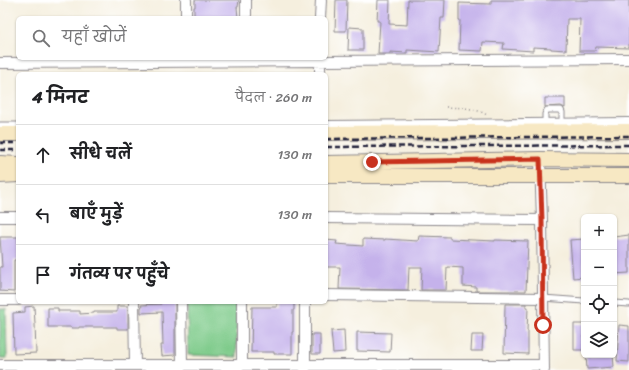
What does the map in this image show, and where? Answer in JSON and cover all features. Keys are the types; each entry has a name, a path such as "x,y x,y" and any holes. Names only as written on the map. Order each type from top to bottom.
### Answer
{"main road":[{"path":"328,133 629,131"},
{"path":"0,134 16,134"},
{"path":"328,163 540,159 629,160"},
{"path":"0,163 16,164"},
{"path":"0,176 16,175"},
{"path":"328,176 629,176"}],"street":[{"path":"186,0 186,16"},
{"path":"246,0 246,16"},
{"path":"320,16 321,0"},
{"path":"328,60 629,59"},
{"path":"0,63 186,60 320,60 320,72"},
{"path":"328,126 629,124"},
{"path":"4,366 182,365 193,367 242,365 254,367 305,368 544,368 540,159"},
{"path":"0,217 16,217"},
{"path":"328,218 542,220"},
{"path":"328,295 543,298"},
{"path":"0,300 16,300"},
{"path":"134,304 135,365"},
{"path":"181,304 182,365"},
{"path":"242,304 242,365"},
{"path":"305,304 305,368"}],"lane":[{"path":"0,125 16,125"},
{"path":"543,298 581,301"},
{"path":"617,303 629,304"}],"path":[{"path":"446,108 471,109 480,111"}],"green space":[{"path":"187,304 236,304 237,357 188,355"},
{"path":"0,309 6,309 7,358 0,358"}],"building":[{"path":"195,0 239,0 237,7 238,16 194,16"},
{"path":"336,0 347,0 346,31 335,31"},
{"path":"378,0 390,0 389,24 407,25 408,0 445,0 444,18 441,18 439,52 407,50 407,53 390,52 390,54 378,54 380,21 377,21"},
{"path":"491,0 629,0 629,48 596,47 595,51 579,51 580,19 567,19 566,50 533,47 533,51 503,49 504,43 483,42 482,51 459,50 459,3 491,4"},
{"path":"349,27 363,28 363,50 348,50"},
{"path":"545,98 565,98 565,108 561,106 545,107"},
{"path":"629,235 629,273 617,274 617,237"},
{"path":"419,236 450,237 450,239 528,241 526,291 476,291 476,287 463,286 463,268 448,267 446,290 421,290 422,267 409,267 408,290 339,289 340,267 328,267 328,240 337,241 336,244 363,246 363,239 418,241"},
{"path":"0,237 16,237 14,292 0,291 0,267 2,267"},
{"path":"581,239 581,277 573,278 570,240"},
{"path":"175,304 175,355 162,356 162,312 141,313 141,305"},
{"path":"277,304 294,304 292,354 251,352 252,307 277,307"},
{"path":"505,304 526,304 526,308 528,308 528,354 504,353"},
{"path":"34,306 36,353 14,354 13,313 25,312 25,307"},
{"path":"117,306 128,306 128,329 117,329 117,327 48,327 48,308 58,308 58,311 80,311 80,314 94,312 117,312"},
{"path":"574,324 581,324 581,350 574,350"},
{"path":"619,325 629,326 629,362 617,361"},
{"path":"344,330 345,352 333,353 331,331"},
{"path":"357,332 391,333 390,352 357,351"},
{"path":"312,334 320,334 320,354 312,354"},
{"path":"472,335 483,335 482,351 471,351"},
{"path":"586,358 613,358 614,367 587,369"}],"railway":[{"path":"328,139 629,136"},
{"path":"0,143 16,143"},
{"path":"328,147 629,145"},
{"path":"0,150 16,150"}],"route":[{"path":"372,162 540,159 543,325"}]}
